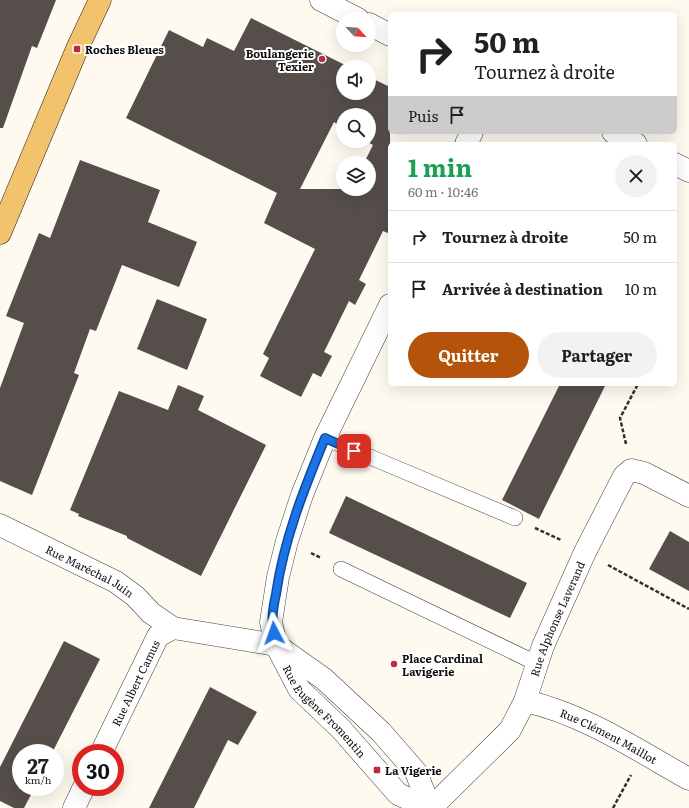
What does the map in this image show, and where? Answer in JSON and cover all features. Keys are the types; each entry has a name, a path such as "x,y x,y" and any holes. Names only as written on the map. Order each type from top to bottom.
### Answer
{"main road":[{"path":"0,233 77,49 100,0"}],"street":[{"path":"321,0 344,12"},
{"path":"376,28 388,34"},
{"path":"617,134 632,142"},
{"path":"677,165 689,171"},
{"name":"Rue Eugène Fromentin","path":"388,309 325,438 302,495 287,541 278,577 271,622 276,645 299,689 341,729 398,794 430,808"},
{"path":"631,470 644,474 689,496"},
{"name":"Rue Alphonse Laverand","path":"430,808 510,730 525,701 536,664 585,552 624,476 631,470"},
{"name":"Rue Maréchal Juin","path":"0,525 116,582 135,596 151,613 173,628"},
{"path":"173,628 276,645"},
{"name":"Rue Albert Camus","path":"105,744 158,636 173,628"},
{"name":"Rue Clément Maillot","path":"525,701 550,706 580,719 689,779"},
{"path":"74,808 80,796"}],"lane":[{"path":"325,438 515,518"},
{"path":"341,568 536,664"}],"path":[{"path":"631,470 620,418 637,386"},
{"path":"287,541 341,568"},
{"path":"613,808 643,754"}],"building":[{"path":"0,0 56,0 37,48 32,46 3,128 0,128"},
{"path":"251,18 336,60 336,100 376,100 376,80 388,86 388,134 390,134 390,142 388,142 388,233 383,231 359,280 366,284 355,305 349,301 324,352 332,356 321,377 313,373 301,397 260,376 269,358 263,354 315,249 264,223 277,193 126,118 169,30 203,47 207,38 234,51","holes":["336,108 376,108 376,148 372,148 368,156 376,156 376,196 336,196 336,189 300,189 334,122 336,123"]},
{"path":"80,160 160,190 148,222 197,242 179,287 122,265 96,331 90,329 74,373 79,375 32,495 0,481 0,388 24,323 6,316 39,233 50,238"},
{"path":"157,299 207,319 187,370 137,349"},
{"path":"178,385 204,396 198,410 266,445 201,576 127,538 127,536 78,516 79,514 70,510 119,391 168,410"},
{"path":"559,386 605,386 539,519 502,500"},
{"path":"346,496 527,583 510,618 329,533"},
{"path":"670,531 689,542 689,591 649,569"},
{"path":"64,641 100,659 57,744 12,744 12,796 30,796 24,808 14,808 0,801 0,767"},
{"path":"210,687 257,712 238,745 228,740 194,808 149,808"}],"place":[{"name":"Roches Bleues","path":"77,49"},
{"name":"Boulangerie Texier","path":"322,59"},
{"name":"Place Cardinal Lavigerie","path":"394,664"},
{"name":"La Vigerie","path":"377,770"}],"route":[{"path":"274,633 271,622 278,577 287,541 302,495 325,438 354,451"}]}
